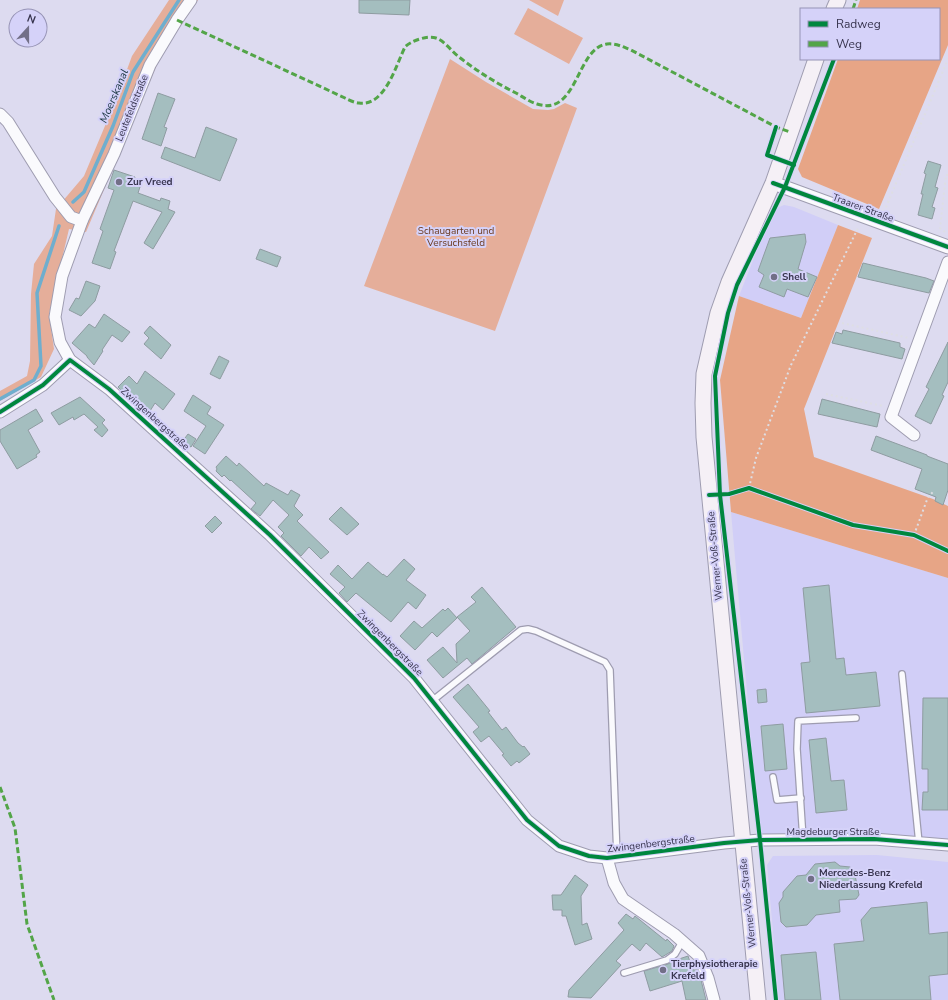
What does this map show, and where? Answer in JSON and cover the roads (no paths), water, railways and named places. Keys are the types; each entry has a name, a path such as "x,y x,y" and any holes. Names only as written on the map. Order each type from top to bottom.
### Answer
{"main road":[{"name":"Werner-Voß-Straße","path":"758,1000 702,402 704,374 718,313 729,282 772,183 816,60"}],"street":[{"name":"Leutefeldstraße","path":"82,221 114,154 150,65 191,0"},
{"path":"0,114 8,122 55,197 71,217 82,221"},
{"name":"Traarer Straße","path":"772,183 880,223 948,246"},
{"name":"Zwingenbergstraße","path":"82,221 62,276 56,317 60,342 70,360 109,389 270,535 414,678 527,820 559,846 590,856 612,857 742,842"},
{"path":"914,435 891,417 948,262"},
{"path":"0,412 44,385 70,360"},
{"name":"Magdeburger Straße","path":"742,842 803,839 874,839 948,845"},
{"name":"Zwingenbergstraße","path":"612,857 614,883 623,899 674,934 699,956 708,978 714,1000"}],"lane":[{"path":"432,701 521,630 528,629 536,631 605,662 610,670 612,857"},
{"path":"902,674 919,843"},
{"path":"803,839 797,749 798,721 856,718"},
{"path":"773,776 777,800 801,798"},
{"path":"624,973 667,960 675,954 682,942"}],"waterway":[{"name":"Moerskanal","path":"73,202 84,192 113,126 133,72 179,0"},
{"name":"Moerskanal","path":"0,399 34,380 41,366 37,293 59,226"}],"place":[{"name":"Zur Vreed","path":"119,182"},
{"name":"Shell","path":"774,277"},
{"name":"Mercedes-Benz Niederlassung Krefeld","path":"811,879"},
{"name":"Tierphysiotherapie Krefeld","path":"663,970"}],"park label":[{"name":"Schaugarten und Versuchsfeld","path":"456,236"}]}
